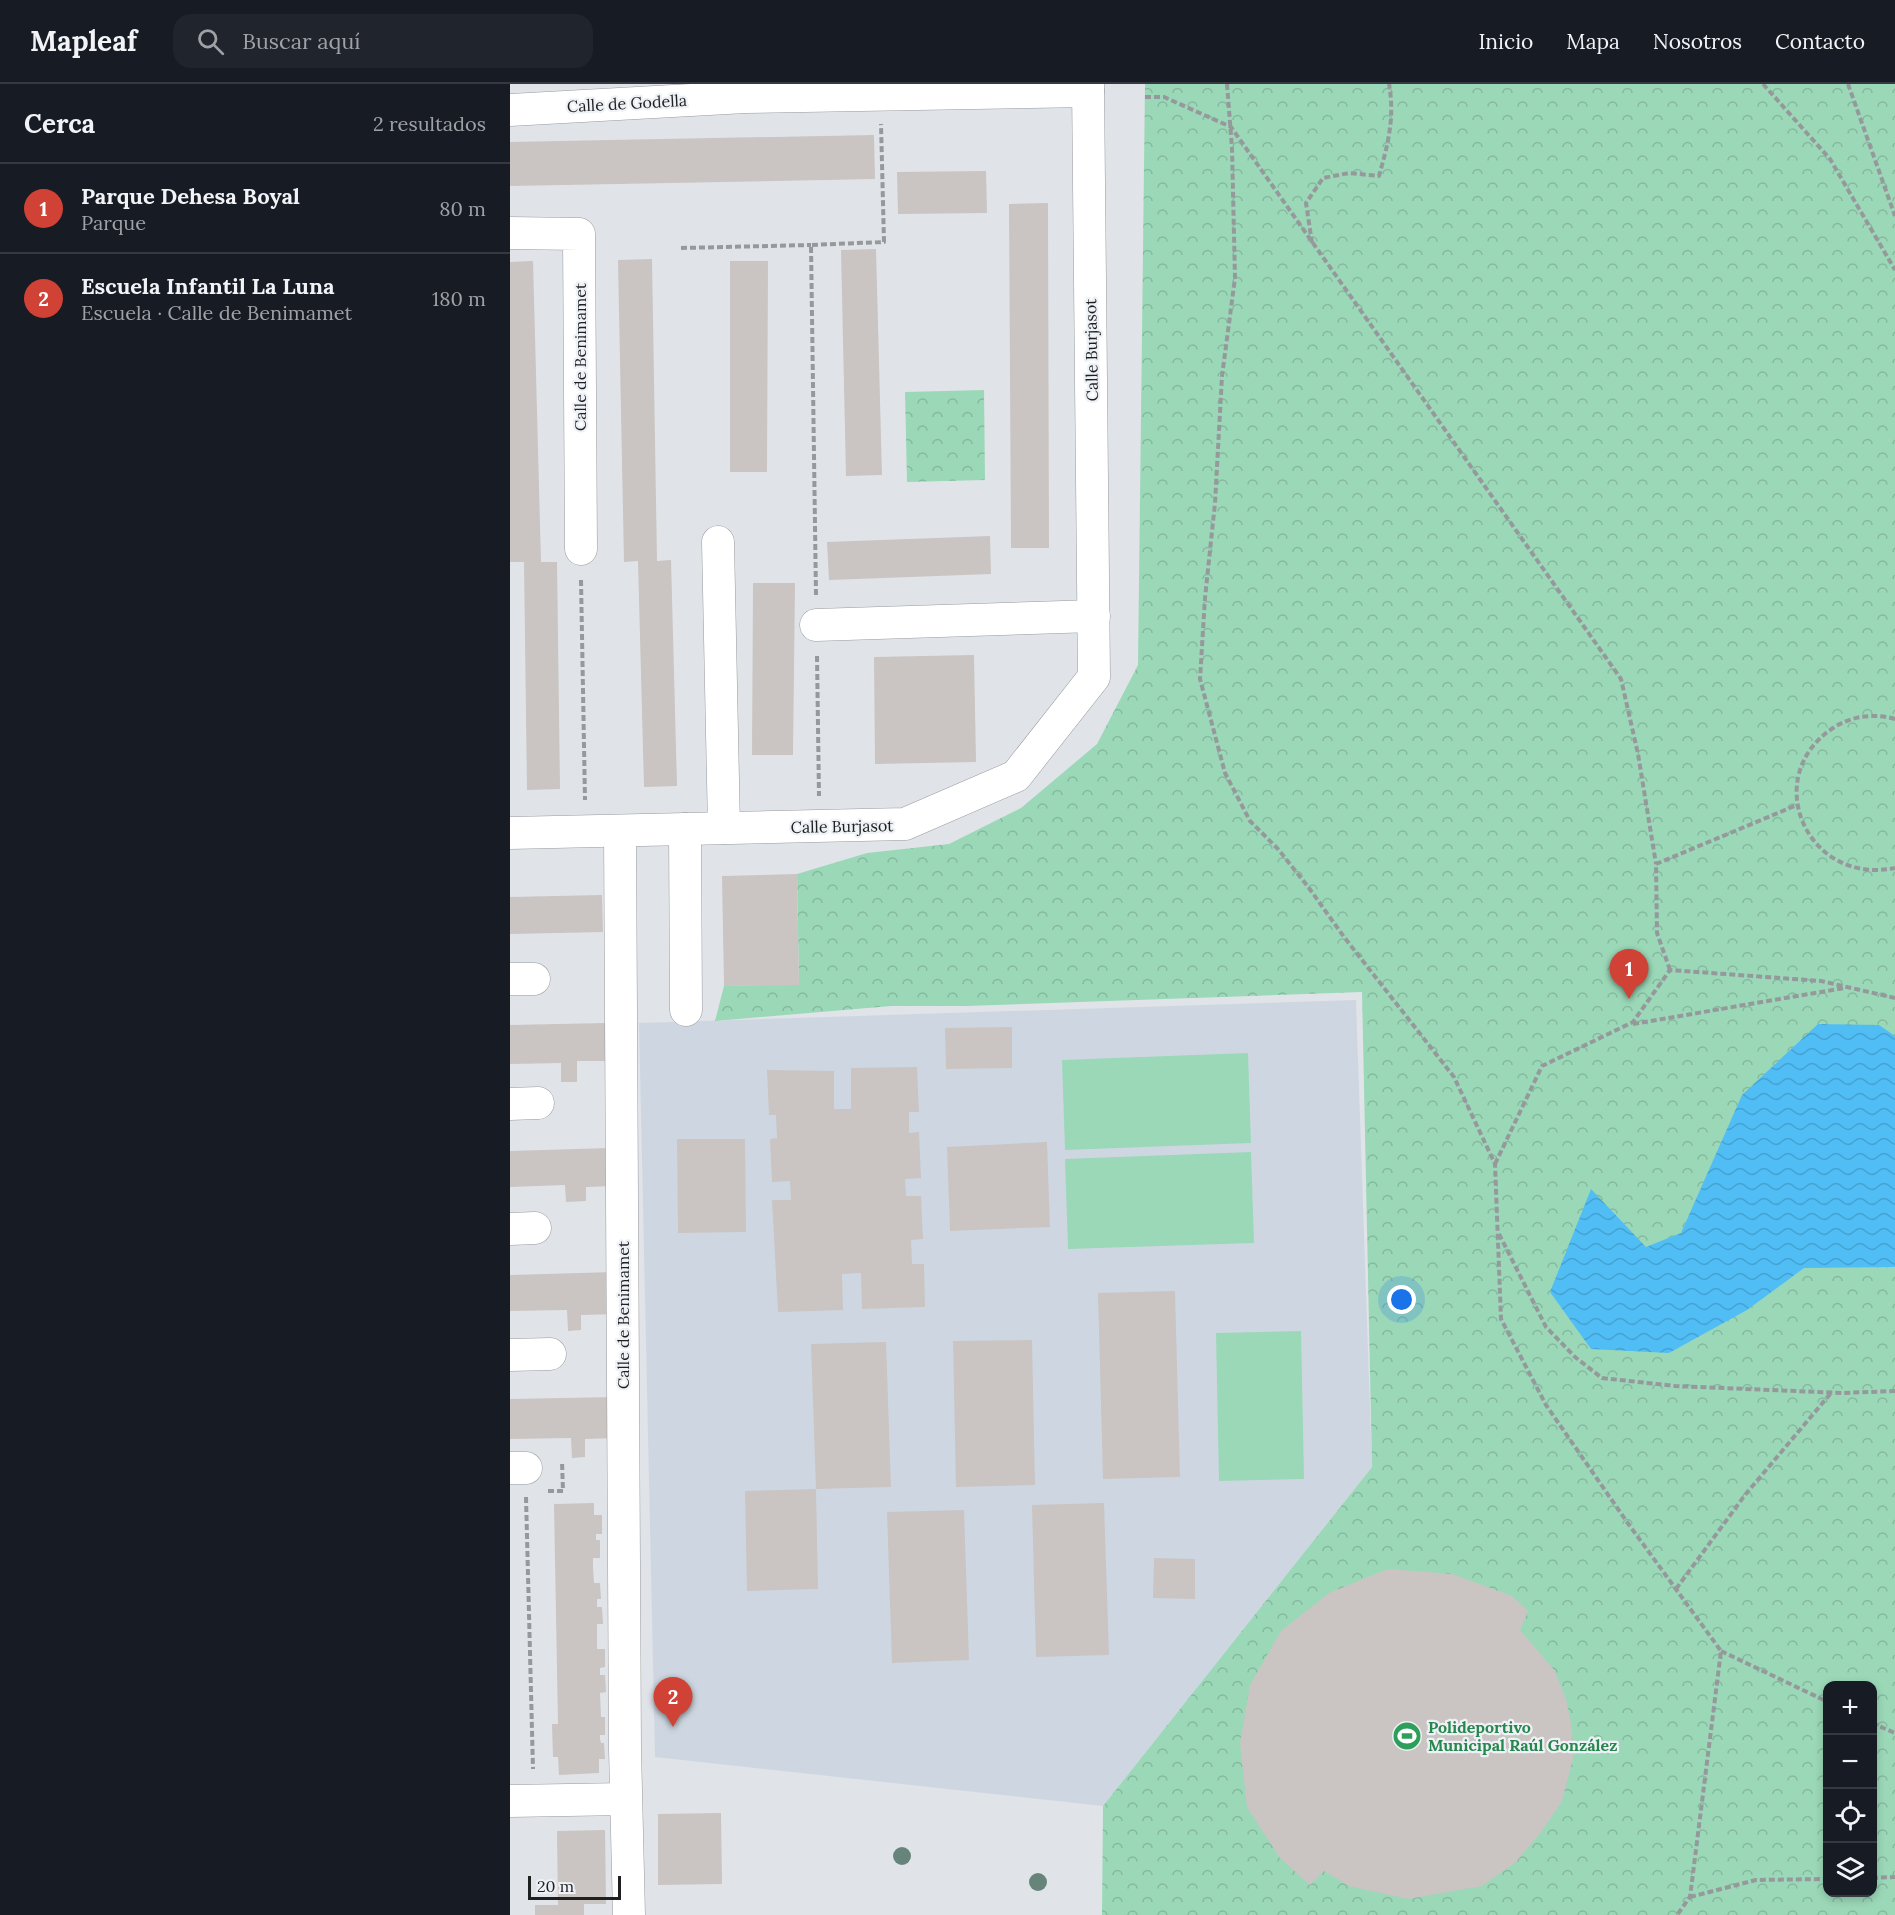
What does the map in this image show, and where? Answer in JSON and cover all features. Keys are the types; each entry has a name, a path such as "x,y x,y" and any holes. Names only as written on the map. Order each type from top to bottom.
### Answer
{"street":[{"name":"Calle de Godella","path":"510,110 745,90 1088,88"},
{"name":"Calle Burjasot","path":"510,833 904,824 1016,776 1094,677 1088,88"},
{"name":"Calle de Benimamet","path":"510,233 579,234 581,549"},
{"path":"718,542 724,828"},
{"path":"816,625 1094,616"},
{"path":"685,829 686,1010"},
{"name":"Calle de Benimamet","path":"620,831 625,1799 629,1915"},
{"path":"510,1355 550,1354"},
{"path":"522,1800 625,1799"}],"path":[{"path":"1227,84 1231,127 1235,278 1222,376 1216,491 1205,598 1200,679 1210,724 1225,772 1250,821 1278,849 1303,880 1455,1077 1495,1164 1501,1319 1546,1405 1627,1522 1721,1651 1823,1700"},
{"path":"1312,243 1306,203 1323,178 1349,173 1379,176 1390,136 1389,84"},
{"path":"1763,84 1830,159 1895,270"},
{"path":"1848,84 1895,216"},
{"path":"1145,97 1164,97 1231,127 1621,679 1638,754 1656,864 1657,933 1670,970"},
{"path":"681,248 884,242 881,120"},
{"path":"811,245 819,826"},
{"path":"581,549 585,831"},
{"path":"1895,719 1867,716 1843,722 1821,736 1806,756 1797,780 1797,805 1805,830 1821,850 1843,865 1868,871 1895,868"},
{"path":"1656,864 1797,805"},
{"path":"1495,1164 1542,1066 1634,1022 1670,970"},
{"path":"1670,970 1821,981 1895,998"},
{"path":"1626,1025 1846,987"},
{"path":"1497,1231 1546,1327 1575,1357 1602,1378 1675,1386 1832,1393 1895,1391"},
{"path":"1676,1588 1745,1495 1832,1393"},
{"path":"518,1468 522,1800"},
{"path":"1677,1915 1690,1897 1721,1651"},
{"path":"1877,1725 1895,1733"},
{"path":"1877,1878 1895,1877"},
{"path":"1690,1897 1756,1880 1823,1879"}],"shaded area":[{"path":"1356,1000 1372,1467 1103,1806 655,1757 639,1023"}],"green space":[{"path":"1145,84 1895,84 1895,1915 1102,1915 1103,1806 1372,1467 1362,992 966,1006 891,1006 715,1021 724,986 799,984 797,874 867,853 949,844 1021,808 1097,744 1138,665"},
{"path":"984,390 985,480 907,482 905,392"},
{"path":"1248,1053 1251,1143 1065,1150 1062,1060"},
{"path":"1251,1152 1254,1243 1068,1249 1065,1159"},
{"path":"1301,1331 1304,1479 1219,1481 1216,1333"}],"water":[{"path":"1818,1024 1879,1025 1895,1036 1895,1267 1804,1268 1747,1310 1669,1353 1591,1349 1550,1292 1591,1189 1646,1247 1681,1233 1742,1095"}],"building":[{"path":"874,135 875,179 510,186 510,142"},
{"path":"986,171 987,213 898,214 897,172"},
{"path":"1048,203 1049,548 1011,548 1009,204"},
{"path":"876,249 882,475 846,476 841,250"},
{"path":"652,259 657,561 671,560 677,786 644,787 638,561 624,562 618,260"},
{"path":"533,261 541,562 557,562 560,789 527,790 524,562 510,562 510,262"},
{"path":"730,261 768,261 767,472 730,472"},
{"path":"990,536 991,574 829,580 827,542"},
{"path":"753,583 795,583 793,755 752,755"},
{"path":"974,655 976,762 875,764 874,657"},
{"path":"797,874 799,985 724,986 722,876"},
{"path":"602,895 603,932 510,934 510,897"},
{"path":"606,1023 607,1061 577,1061 577,1082 561,1082 561,1063 510,1064 510,1025"},
{"path":"1012,1027 1012,1068 946,1069 945,1028"},
{"path":"917,1067 919,1112 909,1112 909,1133 919,1132 921,1178 905,1179 906,1196 921,1196 923,1239 911,1240 912,1264 924,1264 925,1307 862,1309 861,1273 842,1274 843,1310 778,1312 772,1200 791,1200 790,1181 772,1182 770,1139 777,1138 776,1115 769,1115 767,1070 834,1071 834,1109 851,1109 851,1068"},
{"path":"677,1139 745,1139 746,1232 678,1233"},
{"path":"1047,1142 1050,1227 950,1231 947,1147"},
{"path":"610,1148 611,1186 586,1187 586,1201 566,1202 565,1185 510,1187 510,1151"},
{"path":"615,1272 617,1314 581,1315 581,1330 568,1331 567,1310 510,1311 510,1275"},
{"path":"1175,1291 1180,1477 1103,1479 1098,1293"},
{"path":"1032,1340 1035,1485 956,1487 953,1341"},
{"path":"886,1342 891,1487 816,1489 811,1344"},
{"path":"617,1397 618,1438 585,1439 585,1457 572,1458 571,1438 510,1439 510,1399"},
{"path":"816,1489 818,1589 747,1591 745,1491"},
{"path":"594,1503 594,1515 602,1515 602,1534 596,1534 596,1540 600,1540 600,1558 593,1558 593,1567 594,1583 600,1583 601,1599 597,1599 597,1607 602,1607 603,1624 597,1624 597,1649 605,1649 605,1667 600,1668 600,1675 605,1675 606,1692 600,1693 601,1717 605,1717 605,1735 600,1735 600,1739 601,1743 604,1743 605,1759 599,1759 599,1773 559,1775 558,1757 553,1757 552,1724 558,1724 554,1504"},
{"path":"1104,1503 1109,1655 1036,1657 1032,1505"},
{"path":"964,1510 969,1660 892,1663 887,1512"},
{"path":"1154,1558 1195,1559 1195,1599 1153,1598"},
{"name":"Polideportivo Municipal Raúl González","path":"1388,1569 1452,1574 1512,1596 1528,1611 1520,1630 1555,1671 1566,1699 1572,1729 1573,1759 1562,1801 1542,1831 1516,1862 1482,1886 1408,1899 1349,1886 1324,1871 1310,1885 1280,1858 1247,1807 1240,1743 1250,1685 1281,1631 1329,1593"},
{"path":"721,1813 722,1884 658,1885 658,1814"},
{"path":"605,1830 606,1904 584,1904 584,1915 535,1915 535,1905 558,1905 557,1831"}],"place":[{"name":"Parque Dehesa Boyal","path":"1629,999"},
{"name":"Escuela Infantil La Luna","path":"673,1727"},
{"name":"Polideportivo Municipal Raúl González","path":"1407,1736"}]}
